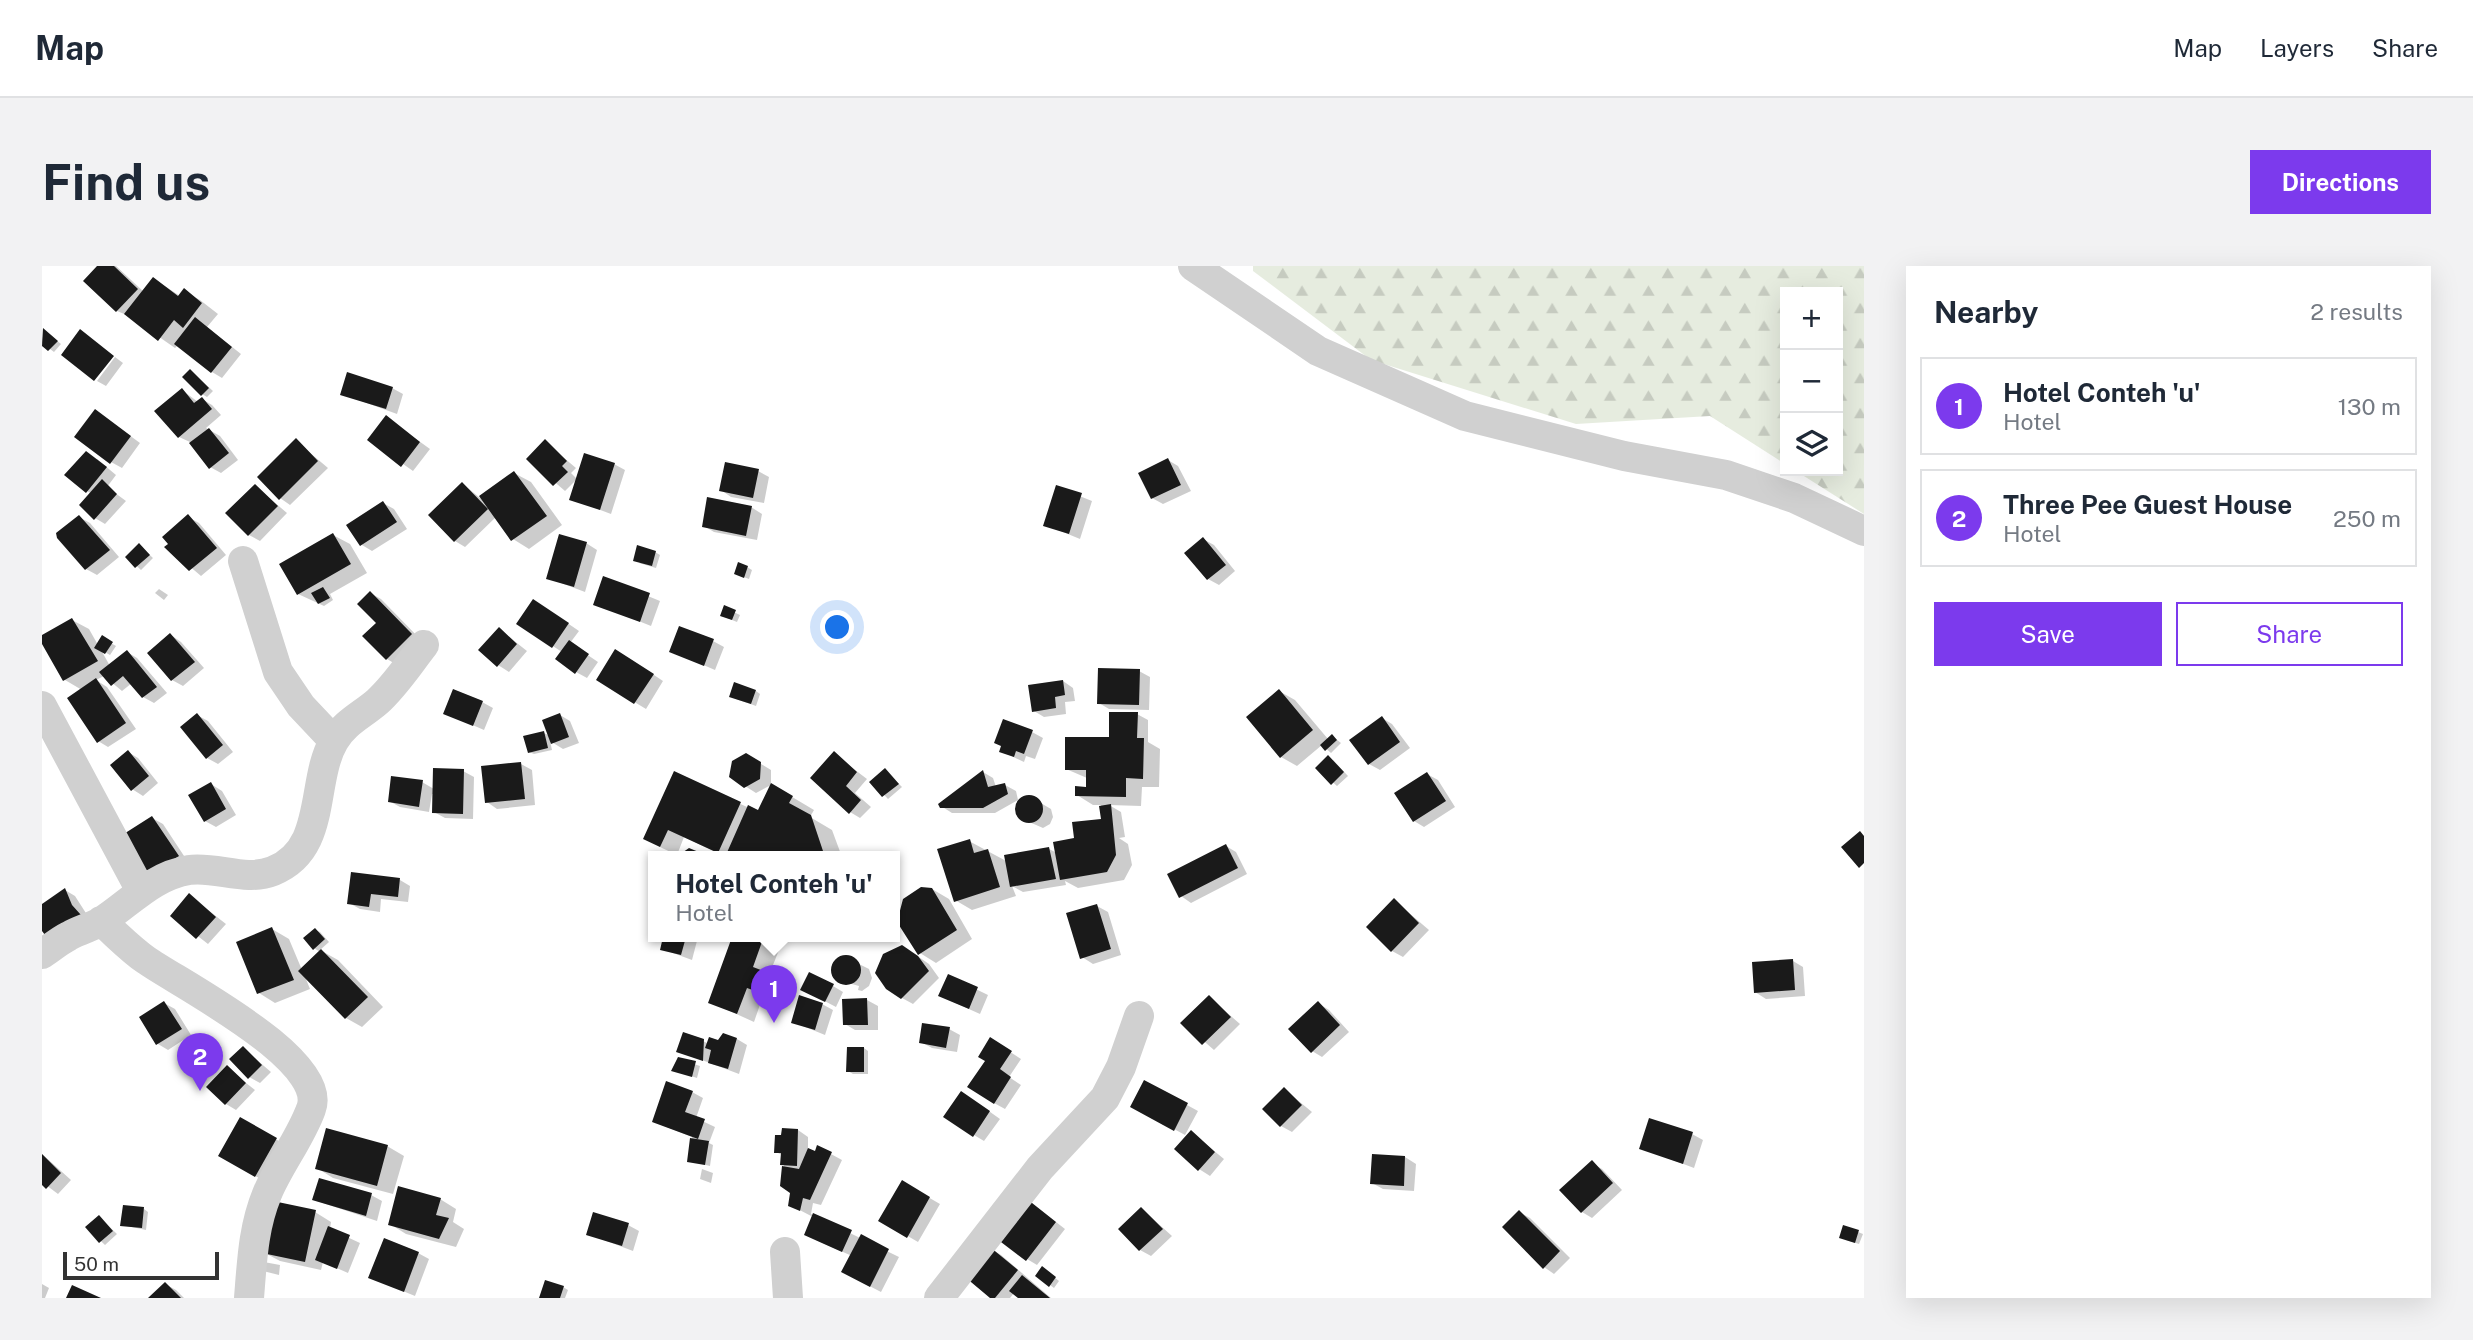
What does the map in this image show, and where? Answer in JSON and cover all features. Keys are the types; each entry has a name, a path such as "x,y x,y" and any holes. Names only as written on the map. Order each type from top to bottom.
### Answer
{"street":[{"path":"1193,266 1318,351 1465,416 1624,456 1726,475 1794,498 1864,531"},
{"path":"243,561 278,672 301,706 334,741"},
{"path":"42,954 68,936 102,922 141,891 167,876 191,870 248,874 273,871 292,858 307,838 317,816 327,759 334,741 348,723 378,701 424,645"},
{"path":"42,706 141,891"},
{"path":"102,922 144,959 242,1021 297,1064 312,1087 312,1107 267,1194 254,1234 249,1298"},
{"path":"939,1298 1040,1168 1105,1098 1121,1067 1139,1016"},
{"path":"785,1252 788,1298"}],"green space":[{"path":"1253,266 1864,266 1864,514 1804,476 1843,476 1843,287 1780,287 1780,461 1710,416 1576,424 1371,360 1253,271"}],"building":[{"path":"97,266 114,266 138,289 116,312 83,281"},
{"path":"153,277 178,296 184,288 202,303 183,328 174,320 158,341 124,314"},
{"path":"195,317 232,347 211,373 174,344"},
{"path":"43,328 58,341 48,351 42,346"},
{"path":"80,329 114,356 94,381 61,355"},
{"path":"190,369 209,388 201,396 182,377"},
{"path":"347,372 393,387 386,409 340,395"},
{"path":"182,388 194,403 202,397 212,409 178,438 154,411"},
{"path":"95,409 131,436 110,464 74,437"},
{"path":"386,415 420,442 401,467 367,440"},
{"path":"209,428 229,453 209,469 189,443"},
{"path":"296,438 318,461 279,500 257,477"},
{"path":"545,439 567,461 562,466 568,472 553,486 526,459"},
{"path":"86,451 107,467 86,493 64,475"},
{"path":"584,453 615,463 600,510 569,500"},
{"path":"1168,458 1181,485 1151,499 1138,473"},
{"path":"725,462 759,469 753,498 719,491"},
{"path":"514,471 547,516 511,541 479,496"},
{"path":"102,479 117,494 94,520 79,505"},
{"path":"462,482 488,509 454,542 428,515"},
{"path":"255,484 278,506 248,536 225,513"},
{"path":"1056,485 1082,493 1069,534 1043,526"},
{"path":"707,497 752,506 746,536 702,527"},
{"path":"383,501 397,522 360,546 346,525"},
{"path":"188,514 217,548 189,571 164,547 168,544 162,537"},
{"path":"79,515 110,550 85,570 57,538 56,533"},
{"path":"333,533 351,564 297,595 279,564"},
{"path":"559,534 587,542 574,587 546,579"},
{"path":"1203,537 1226,565 1207,580 1184,553"},
{"path":"139,543 150,555 135,568 125,557"},
{"path":"637,545 656,551 652,566 633,561"},
{"path":"738,562 748,566 744,578 734,574"},
{"path":"603,576 650,593 640,622 593,605"},
{"path":"323,587 330,598 318,604 311,593"},
{"path":"370,591 412,634 386,660 362,636 376,623 357,604"},
{"path":"533,599 569,623 552,648 516,624"},
{"path":"724,605 736,610 732,620 720,616"},
{"path":"72,618 98,661 63,681 42,644 42,635"},
{"path":"679,626 714,639 704,666 669,652"},
{"path":"499,627 517,644 497,667 478,650"},
{"path":"170,633 195,662 171,681 147,653"},
{"path":"102,635 113,642 105,654 94,648"},
{"path":"569,640 589,654 575,674 555,659"},
{"path":"615,649 654,674 634,704 596,680"},
{"path":"127,650 157,687 142,698 123,676 111,686 99,672"},
{"path":"1098,668 1140,669 1139,705 1097,704"},
{"path":"96,678 126,723 97,743 67,698"},
{"path":"1063,680 1065,695 1055,697 1056,708 1032,712 1028,685"},
{"path":"734,682 756,690 751,704 729,697"},
{"path":"453,689 483,701 473,726 443,714"},
{"path":"1279,689 1313,730 1280,758 1246,717"},
{"path":"1109,712 1138,712 1137,738 1144,738 1143,779 1126,778 1126,797 1075,796 1075,786 1086,787 1086,770 1065,770 1065,737 1109,737"},
{"path":"197,713 223,745 206,759 180,727"},
{"path":"560,713 569,737 551,744 542,720"},
{"path":"1382,716 1400,742 1368,765 1349,740"},
{"path":"1003,719 1033,730 1024,754 1016,751 1014,757 999,752 1001,746 994,743"},
{"path":"544,731 548,748 528,753 523,736"},
{"path":"1332,734 1337,740 1325,751 1320,745"},
{"path":"128,750 149,776 131,791 110,765"},
{"path":"834,751 857,772 846,786 861,800 849,814 810,778"},
{"path":"746,753 761,762 760,779 744,788 729,777 732,761"},
{"path":"1328,755 1344,772 1331,785 1315,768"},
{"path":"521,762 525,799 485,803 481,766"},
{"path":"433,768 464,769 463,814 432,813"},
{"path":"885,768 899,784 882,797 869,782"},
{"path":"983,770 988,787 1005,783 1008,794 983,808 940,808 938,804"},
{"path":"674,771 741,802 719,851 668,830 660,847 643,839"},
{"path":"1427,772 1446,801 1413,822 1394,793"},
{"path":"391,776 423,780 419,807 388,802"},
{"path":"211,782 226,809 204,822 188,795"},
{"path":"771,783 793,796 789,803 811,815 823,851 728,851 748,805 758,810"},
{"path":"1029,795 1039,799 1043,809 1039,819 1029,823 1019,819 1015,809 1019,799"},
{"path":"1111,804 1116,855 1107,872 1060,880 1053,842 1074,838 1072,822 1101,819 1099,806"},
{"path":"152,816 179,856 146,877 119,837"},
{"path":"1860,831 1864,836 1864,863 1859,868 1841,847"},
{"path":"970,839 974,853 988,849 1000,887 954,902 937,849"},
{"path":"1226,844 1238,868 1179,898 1167,874"},
{"path":"1049,847 1056,879 1010,887 1004,855"},
{"path":"351,872 400,878 398,897 371,894 369,907 347,904"},
{"path":"921,887 932,888 957,930 918,955 900,927 903,899"},
{"path":"65,888 72,905 81,915 48,939 42,931 42,904"},
{"path":"189,893 216,917 196,939 170,916"},
{"path":"1394,898 1419,923 1391,952 1366,927"},
{"path":"1097,904 1111,949 1080,959 1066,913"},
{"path":"272,927 294,980 257,994 236,942"},
{"path":"315,928 325,939 313,950 303,938"},
{"path":"662,942 685,942 681,955 660,950"},
{"path":"730,942 762,942 753,967 769,973 761,993 747,988 737,1014 708,1003"},
{"path":"902,945 918,956 929,971 901,999 886,989 875,973 883,954"},
{"path":"321,949 368,997 345,1019 298,971"},
{"path":"846,955 857,959 861,970 857,981 846,985 835,981 831,970 835,959"},
{"path":"1793,959 1795,990 1754,993 1752,962"},
{"path":"809,972 834,984 825,1002 800,990"},
{"path":"948,974 978,987 969,1009 938,996"},
{"path":"799,995 823,1003 815,1030 791,1023"},
{"path":"1209,995 1231,1017 1202,1045 1180,1023"},
{"path":"867,998 868,1025 843,1025 842,999"},
{"path":"164,1001 182,1029 156,1045 139,1017"},
{"path":"1318,1001 1340,1025 1311,1053 1288,1029"},
{"path":"922,1023 950,1027 946,1048 919,1043"},
{"path":"683,1032 704,1039 703,1061 676,1052"},
{"path":"723,1033 737,1038 728,1069 708,1063 711,1050 705,1048 709,1037 718,1040"},
{"path":"990,1037 1012,1051 1000,1069 1011,1077 994,1104 967,1087 985,1061 978,1057"},
{"path":"243,1046 262,1065 248,1079 229,1059"},
{"path":"847,1047 864,1047 864,1072 846,1072"},
{"path":"678,1057 696,1061 692,1077 671,1071"},
{"path":"227,1065 246,1083 225,1105 206,1087"},
{"path":"1144,1080 1188,1103 1174,1131 1130,1107"},
{"path":"666,1081 693,1091 685,1112 705,1119 698,1139 652,1122"},
{"path":"1284,1087 1302,1105 1280,1127 1262,1109"},
{"path":"961,1091 990,1111 973,1137 943,1117"},
{"path":"240,1117 277,1138 255,1177 218,1156"},
{"path":"1649,1118 1693,1132 1683,1164 1639,1149"},
{"path":"326,1128 388,1145 377,1186 315,1169"},
{"path":"782,1128 798,1129 797,1166 780,1165 781,1153 774,1153 775,1135 781,1135"},
{"path":"1191,1130 1215,1152 1198,1171 1174,1149"},
{"path":"690,1138 709,1141 705,1165 687,1162"},
{"path":"817,1145 832,1152 810,1200 803,1198 800,1211 788,1206 790,1193 780,1186 782,1166 799,1169 808,1148 815,1151"},
{"path":"42,1154 61,1173 46,1189 42,1185"},
{"path":"1372,1154 1405,1156 1404,1186 1370,1184"},
{"path":"1592,1160 1613,1183 1581,1213 1559,1190"},
{"path":"319,1178 372,1193 366,1216 312,1200"},
{"path":"902,1180 930,1197 907,1238 878,1221"},
{"path":"398,1186 441,1198 436,1215 449,1218 439,1239 388,1225"},
{"path":"1027,1199 1056,1222 1026,1261 997,1239"},
{"path":"273,1201 316,1210 305,1262 262,1253"},
{"path":"123,1205 144,1207 142,1228 120,1226"},
{"path":"1141,1207 1163,1229 1139,1251 1118,1229"},
{"path":"1519,1210 1560,1251 1543,1269 1502,1227"},
{"path":"593,1212 629,1223 622,1246 586,1235"},
{"path":"813,1213 852,1230 842,1252 804,1235"},
{"path":"99,1215 113,1231 99,1243 85,1227"},
{"path":"1843,1225 1859,1230 1855,1243 1839,1238"},
{"path":"328,1226 350,1235 337,1269 315,1260"},
{"path":"861,1234 889,1249 870,1287 841,1272"},
{"path":"384,1238 419,1252 404,1292 368,1278"},
{"path":"990,1247 1018,1270 995,1298 990,1298 965,1277"},
{"path":"1042,1266 1056,1277 1049,1287 1035,1276"},
{"path":"1022,1275 1050,1298 1018,1298 1009,1291"},
{"path":"545,1280 564,1286 560,1298 539,1298"},
{"path":"165,1282 181,1298 148,1298"},
{"path":"72,1285 101,1298 66,1298"}],"place":[{"name":"Hotel Conteh 'u'","path":"774,1023"},
{"name":"Three Pee Guest House","path":"200,1091"}]}
